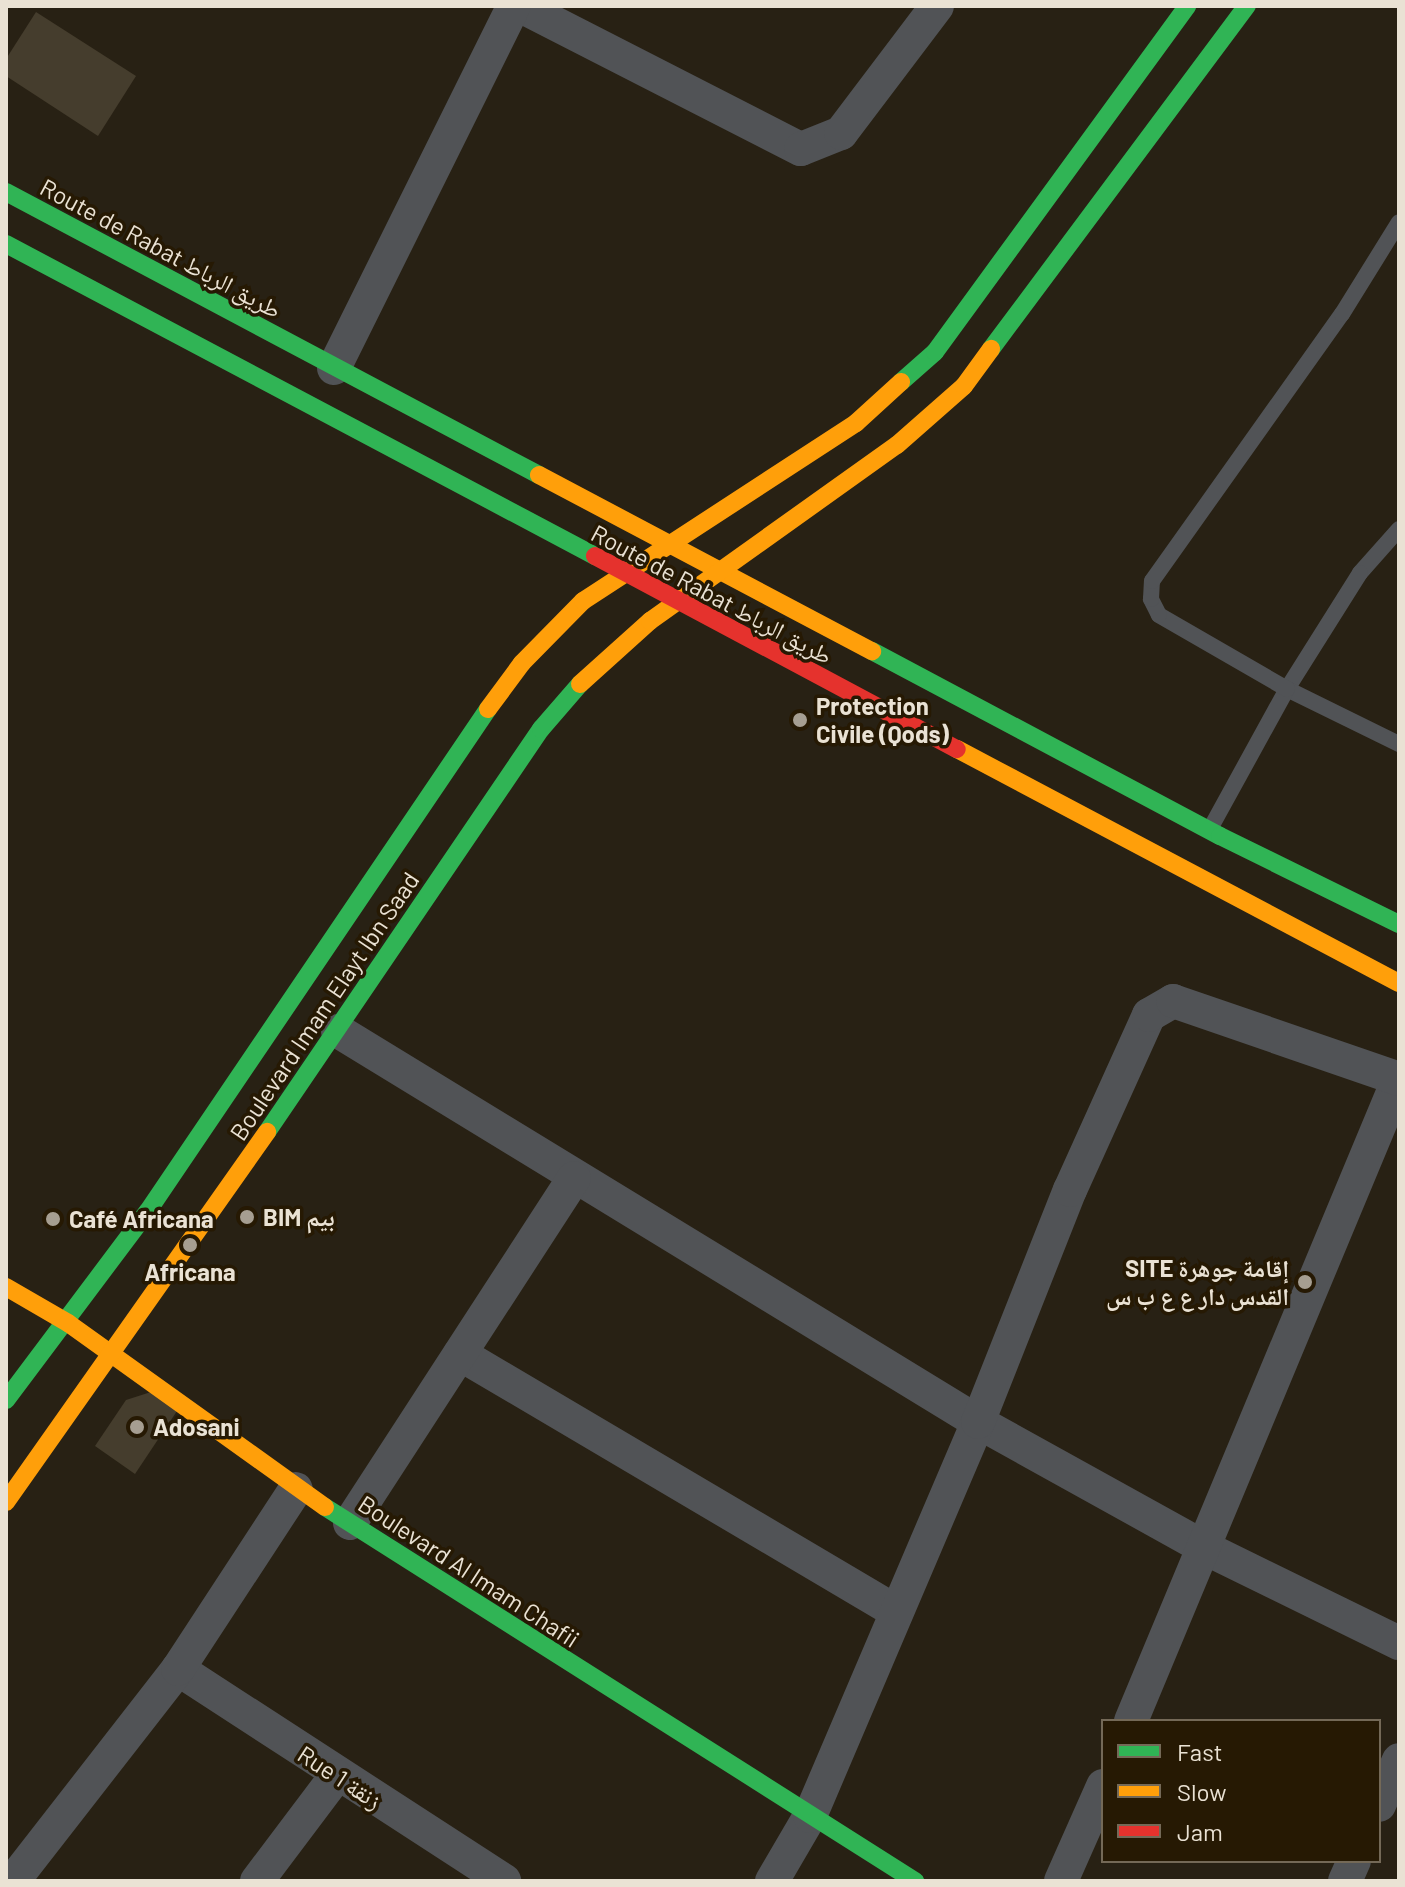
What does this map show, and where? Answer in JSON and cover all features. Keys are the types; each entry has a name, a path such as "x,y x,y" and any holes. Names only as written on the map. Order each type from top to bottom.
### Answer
{"street":[{"path":"334,368 532,9 801,149 841,133 937,6"},
{"name":"Boulevard Imam Elayt Ibn Saad","path":"6,1400 68,1323 494,697 583,601 856,423 935,352 1187,6"},
{"name":"Boulevard Imam Elayt Ibn Saad","path":"6,1502 114,1355 338,1031 541,729 574,689 676,602 897,445 964,386 1247,6"},
{"name":"Route de Rabat طريق الرباط","path":"6,192 1210,831 1399,924"},
{"name":"Route de Rabat طريق الرباط","path":"6,244 622,575 1399,983"},
{"path":"772,1881 810,1816 978,1422 1070,1190 1149,1015 1173,1001 1399,1079 1207,1549 1132,1719"},
{"path":"338,1031 574,1178 978,1422 1207,1549 1399,1643"},
{"path":"350,1523 574,1178"},
{"name":"Boulevard Al Imam Chafii","path":"6,1287 68,1323 114,1355 296,1489 915,1881"},
{"path":"460,1354 897,1612"},
{"path":"13,1881 178,1669 296,1489"},
{"name":"Rue 1 زنقة","path":"178,1669 336,1776 504,1881"},
{"path":"1381,1800 1399,1760"},
{"path":"257,1881 336,1776"},
{"path":"1061,1881 1101,1791"}],"lane":[{"path":"1399,222 1342,314 1152,581 1151,599 1159,615 1287,689 1399,744"},
{"path":"1210,831 1287,689 1360,573 1399,529"}],"building":[{"path":"36,12 136,76 98,136 6,76 6,59"},
{"name":"Adosani","path":"151,1392 179,1408 135,1474 95,1446 126,1400"}],"traffic: fast":[{"path":"901,382 935,352 1187,6"},
{"path":"991,349 1247,6"},
{"path":"6,192 539,475"},
{"path":"6,244 595,556"},
{"path":"872,651 1220,836 1399,924"},
{"path":"267,1132 541,729 580,684"},
{"path":"6,1400 148,1211 488,709"},
{"path":"325,1507 915,1881"}],"traffic: slow":[{"path":"580,684 650,621 897,445 964,386 991,349"},
{"path":"488,709 522,663 583,601 856,423 901,382"},
{"path":"539,475 872,651"},
{"path":"957,749 1399,983"},
{"path":"6,1502 267,1132"},
{"path":"6,1287 68,1323 325,1507"}],"traffic: jam":[{"path":"595,556 957,749"}],"place":[{"name":"Protection Civile (Qods)","path":"800,720"},
{"name":"BIM بيم","path":"247,1217"},
{"name":"Café Africana","path":"53,1219"},
{"name":"Africana","path":"190,1245"},
{"name":"SITE إقامة جوهرة القدس دار ع ع ب س","path":"1305,1282"},
{"name":"Adosani","path":"137,1427"}]}
